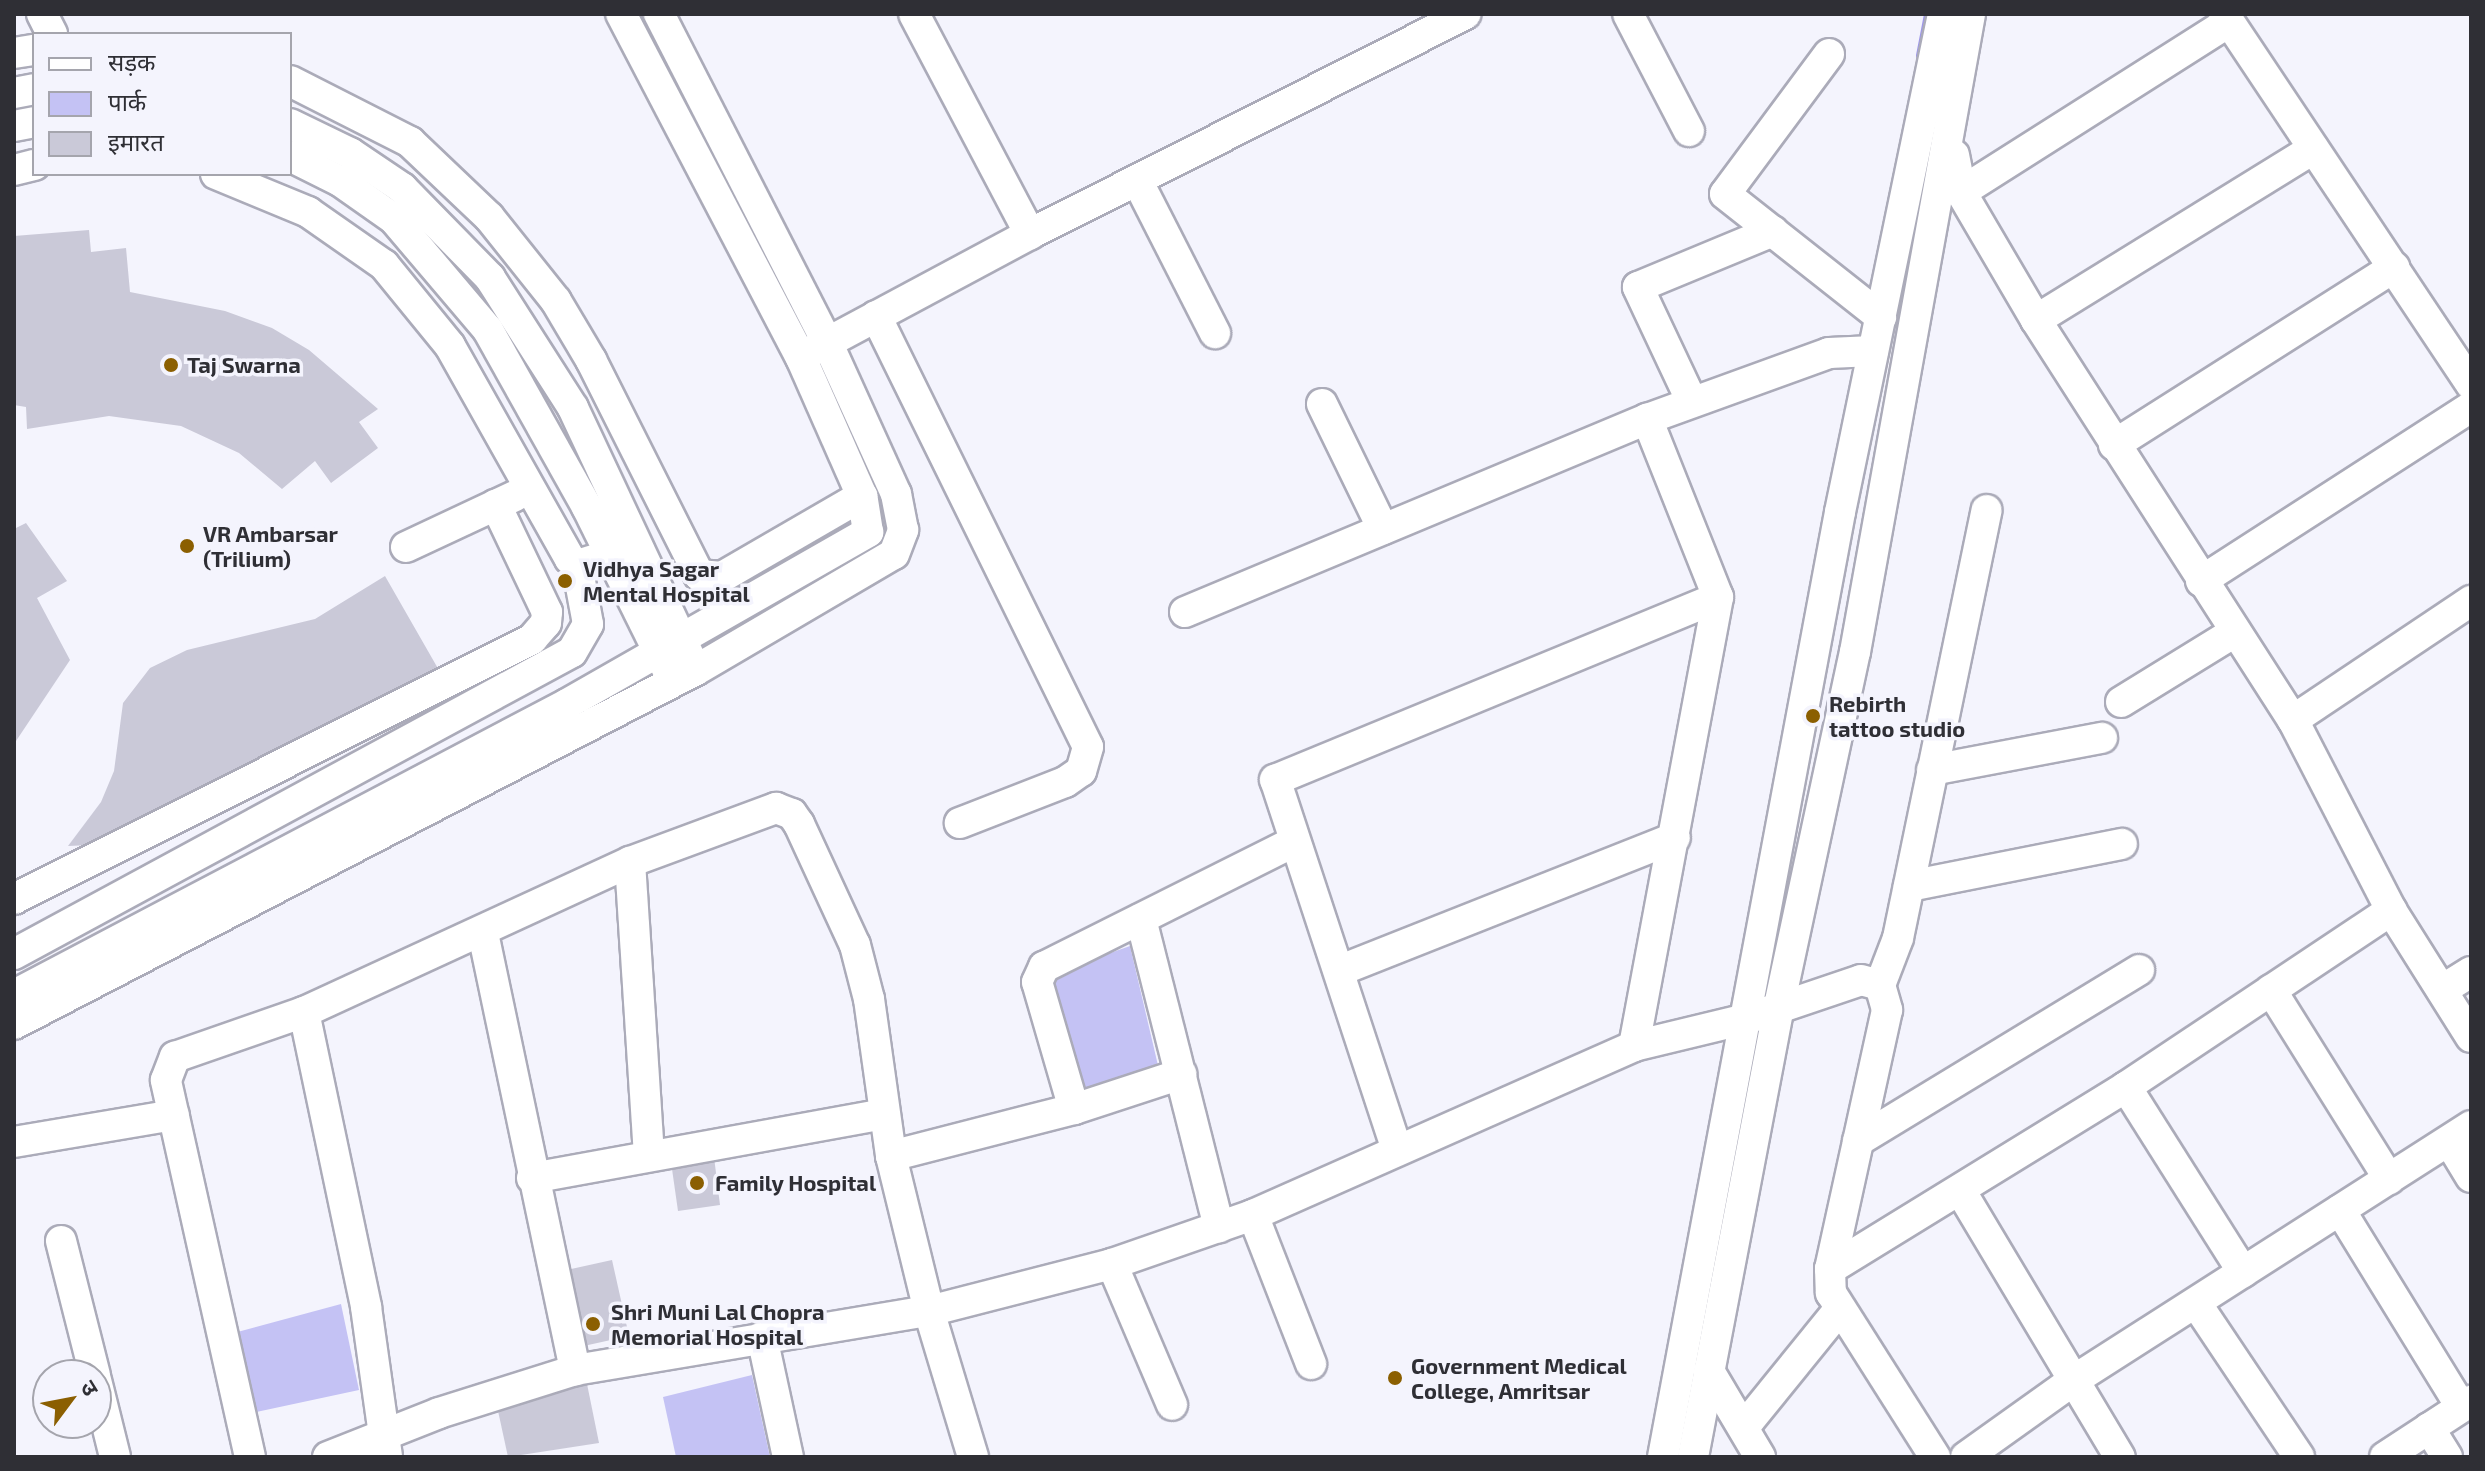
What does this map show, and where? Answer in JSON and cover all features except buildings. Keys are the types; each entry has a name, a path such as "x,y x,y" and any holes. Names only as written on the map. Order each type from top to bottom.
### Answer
{"street":[{"path":"42,14 51,32"},
{"path":"14,1024 685,676 885,561 901,544 902,510 621,14"},
{"path":"659,14 814,350 862,496 868,532 885,561"},
{"path":"914,14 1030,234"},
{"path":"814,350 1030,234 1466,14"},
{"path":"1628,14 1689,131"},
{"path":"1663,1457 1873,351 1943,14"},
{"path":"1693,1457 1779,1006 1855,652 1950,139 1970,14"},
{"path":"1961,192 2226,18 2471,385"},
{"path":"1829,54 1724,190 1881,317"},
{"path":"292,82 410,142 489,217 556,301 591,360 699,575 722,577 862,496"},
{"path":"292,125 350,153 402,188 490,278 573,408 670,647 685,676"},
{"path":"1950,139 1961,192 2114,445 2293,720 2391,910 2471,1037"},
{"path":"2036,320 2313,149"},
{"path":"292,157 340,181 394,219 488,330 609,552 670,647"},
{"path":"14,954 545,670 572,652 586,635 588,611 577,565 450,346 384,265 308,212 221,176"},
{"path":"1137,180 1215,333"},
{"path":"1692,402 1637,289 1773,231"},
{"path":"2114,445 2394,267"},
{"path":"876,316 1088,747 1081,771 1065,782 960,823"},
{"path":"1185,612 1647,419 1835,351 1873,351"},
{"path":"1322,404 1383,529"},
{"path":"2201,581 2471,407"},
{"path":"1634,1046 1718,597 1647,419"},
{"path":"406,547 531,488"},
{"path":"14,899 532,639 546,623 547,612 496,505"},
{"path":"1935,1457 1838,1311 1830,1269 1887,1010 1880,985 1909,886 1987,510"},
{"path":"14,995 567,704 868,532"},
{"path":"577,565 609,552"},
{"path":"1397,1150 1341,970 1275,784 1278,776 1718,597"},
{"path":"2293,720 2471,601"},
{"path":"2121,702 2235,632"},
{"path":"545,670 567,704"},
{"path":"1932,770 2102,738"},
{"path":"250,1457 166,1080 175,1057 304,1012 483,933 630,862 776,808 792,814 855,945 869,999 891,1156 929,1311 973,1457"},
{"path":"1341,970 1675,838"},
{"path":"1074,1109 1038,976 1053,959 1141,919 1294,842"},
{"path":"1909,886 2122,844"},
{"path":"630,862 649,1155"},
{"path":"1830,1269 2126,1087 2391,910"},
{"path":"1141,919 1219,1227"},
{"path":"483,933 532,1178 575,1370"},
{"path":"1858,1141 2139,970"},
{"path":"2442,990 2471,972"},
{"path":"328,1457 385,1446 575,1370 929,1311 1112,1264 1253,1215 1634,1046 1746,1019 1861,980 1880,985"},
{"path":"2271,990 2389,1179"},
{"path":"304,1012 366,1307 385,1446"},
{"path":"891,1156 1074,1109 1181,1074"},
{"path":"2126,1087 2243,1272"},
{"path":"532,1178 884,1114"},
{"path":"14,1142 174,1115"},
{"path":"1966,1457 2074,1380 2460,1133 2471,1177"},
{"path":"1960,1190 2120,1457"},
{"path":"2340,1210 2466,1404 2385,1457"},
{"path":"1253,1215 1311,1364"},
{"path":"61,1241 90,1359"},
{"path":"1112,1264 1172,1405"},
{"path":"2196,1303 2299,1457"},
{"path":"1744,1427 1838,1311"},
{"path":"762,1337 788,1457"},
{"path":"1709,1371 1760,1457"},
{"path":"2429,1428 2447,1457"}],"green space":[{"path":"1130,946 1160,1074 1077,1093 1048,975"},
{"path":"341,1304 359,1390 247,1414 230,1334"},
{"path":"752,1375 770,1457 676,1457 663,1397"}],"waterway":[{"path":"1919,55 1927,14"}],"place":[{"name":"Taj Swarna","path":"171,365"},
{"name":"VR Ambarsar (Trilium)","path":"187,546"},
{"name":"Vidhya Sagar Mental Hospital","path":"565,581"},
{"name":"Rebirth tattoo studio","path":"1813,716"},
{"name":"Family Hospital","path":"697,1183"},
{"name":"Shri Muni Lal Chopra Memorial Hospital","path":"593,1324"},
{"name":"Government Medical College, Amritsar","path":"1395,1378"}]}
